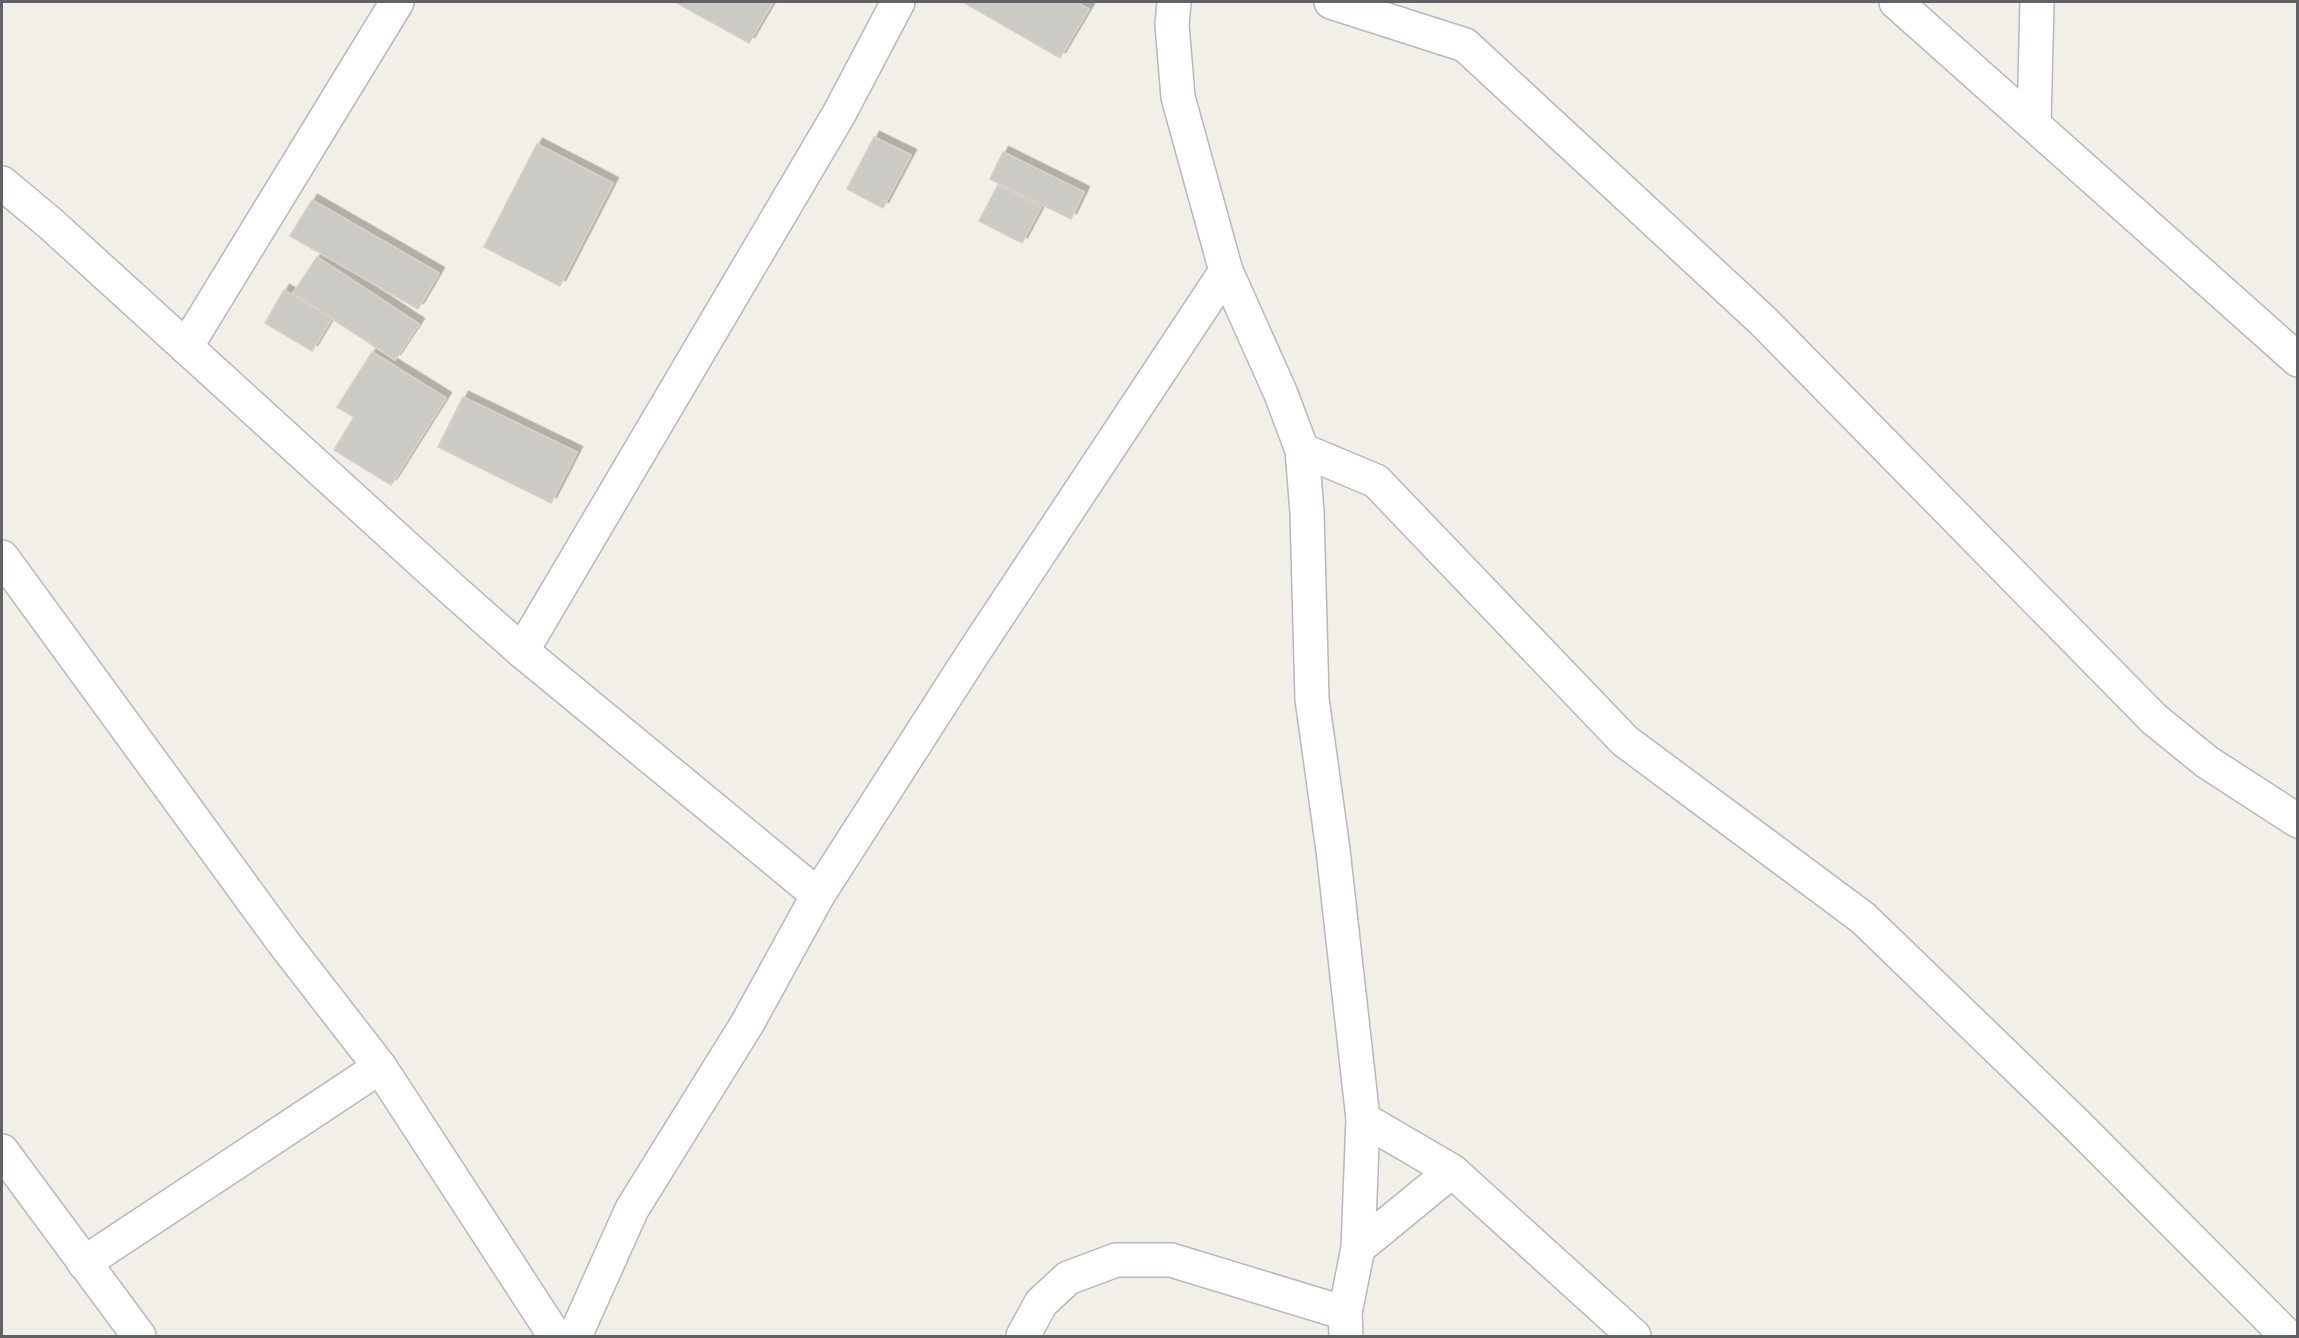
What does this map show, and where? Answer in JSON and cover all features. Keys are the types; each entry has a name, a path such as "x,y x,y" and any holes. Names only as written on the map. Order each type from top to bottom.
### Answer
{"street":[{"path":"186,347 397,2"},
{"path":"522,651 839,114 898,2"},
{"path":"1023,1336 1041,1303 1068,1278 1116,1260 1171,1260 1345,1325 1358,1248 1363,1119 1333,850 1312,699 1308,512 1302,450 1281,394 1226,271 1178,97 1172,25 1174,2 1180,2"},
{"path":"1331,2 1465,45 1762,320 2154,719 2207,762 2298,820"},
{"path":"1896,2 2298,360"},
{"path":"2034,124 2037,2"},
{"path":"2,183 51,224 522,651 818,895"},
{"path":"575,1336 632,1209 747,1024 818,895 972,655 1226,271"},
{"path":"1302,450 1376,481 1625,741 1863,918 2075,1123 2287,1336"},
{"path":"2,557 283,942 380,1067 555,1336"},
{"path":"84,1263 380,1067"},
{"path":"1363,1119 1452,1171 1634,1336"},
{"path":"2,1151 139,1336"},
{"path":"1358,1248 1452,1171"}],"building":[{"path":"675,2 773,2 749,43"},
{"path":"963,2 1076,2 1089,9 1060,58"},
{"path":"874,137 911,155 883,208 847,189"},
{"path":"537,144 613,183 560,286 484,247"},
{"path":"1003,152 1084,192 1071,219 990,179"},
{"path":"998,185 1041,207 1022,243 979,221"},
{"path":"312,200 439,273 418,309 290,236"},
{"path":"317,257 419,324 395,360 293,293"},
{"path":"284,290 332,318 312,351 265,323"},
{"path":"372,352 446,398 391,485 334,450 354,417 337,407"},
{"path":"463,397 577,452 551,503 438,447"}]}
